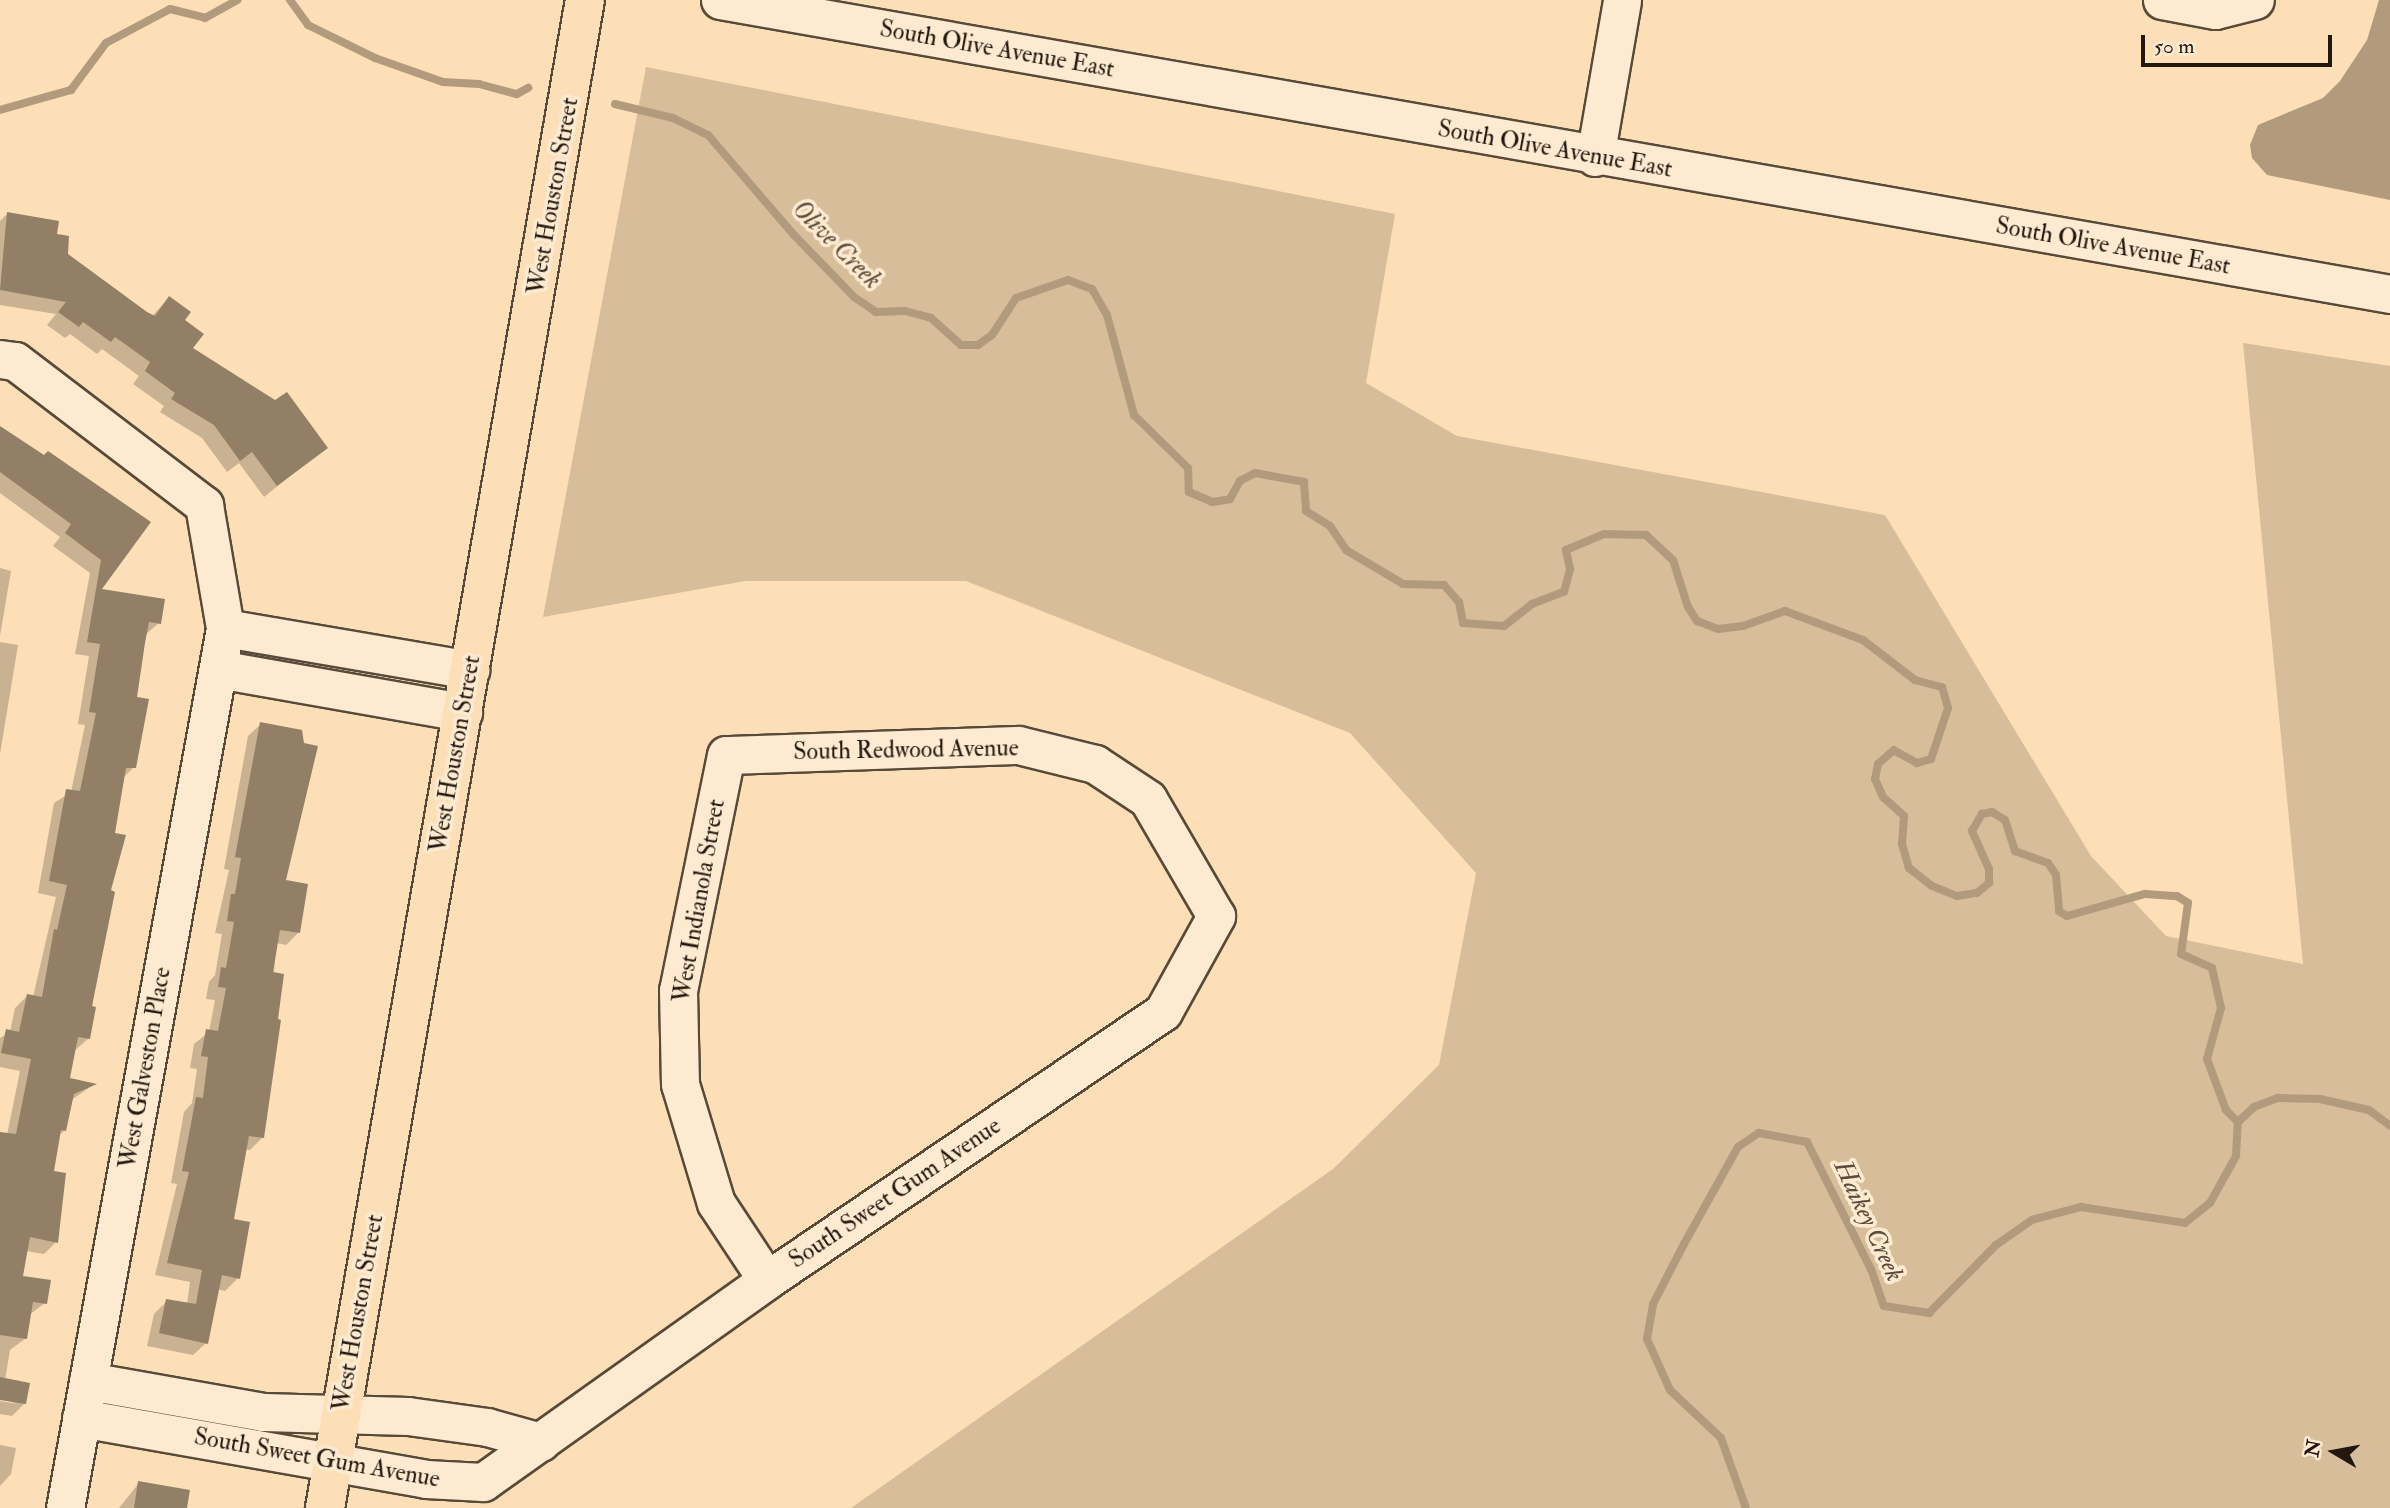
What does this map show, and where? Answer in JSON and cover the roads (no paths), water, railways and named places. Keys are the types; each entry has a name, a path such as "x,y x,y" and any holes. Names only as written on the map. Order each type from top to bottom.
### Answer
{"main road":[{"name":"West Houston Street","path":"325,1508 585,0"}],"street":[{"name":"South Olive Avenue East","path":"720,0 2390,294"},
{"path":"1583,154 1597,0"},
{"path":"1583,154 1622,0"},
{"path":"2162,0 2215,10 2253,1"},
{"path":"0,359 16,361 204,505 225,628 470,670"},
{"name":"West Galveston Place","path":"65,1508 225,628"},
{"path":"218,669 463,712"},
{"name":"South Redwood Avenue","path":"726,755 1018,745 1095,764 1148,799 1216,916"},
{"name":"West Indianola Street","path":"726,755 678,990 680,1084 716,1203 767,1280"},
{"name":"South Sweet Gum Avenue","path":"81,1418 426,1479 483,1482 767,1280 1163,1012 1216,916"},
{"name":"South Sweet Gum Avenue","path":"88,1381 263,1412 408,1416 487,1427 541,1442"}],"waterway":[{"name":"Olive Creek","path":"0,110 71,90 106,43 170,9 205,18 237,0"},
{"name":"Olive Creek","path":"290,0 308,25 375,58 443,82 479,84 517,94 528,88"},
{"name":"Olive Creek","path":"615,104 673,118 708,135 794,235 854,297 876,312 905,311 931,318 961,345 978,345 992,335 1016,298 1068,280 1092,289 1107,315 1134,415 1188,468 1189,492 1212,502 1230,499 1240,481 1255,473 1304,482 1306,511 1330,526 1346,550 1403,584 1444,585 1459,602 1463,623 1504,626 1532,604 1564,592 1570,569 1566,550 1604,534 1646,535 1673,560 1688,607 1697,621 1718,629 1743,626 1785,611 1863,640 1915,680 1942,687 1948,708 1931,759 1917,763 1894,750 1878,764 1875,779 1883,797 1904,816 1902,844 1909,868 1932,886 1957,896 1977,893 1989,883 1989,869 1972,831 1982,814 1992,812 2005,820 2015,851 2048,863 2056,875 2059,911 2067,916 2145,894 2177,896 2188,903 2181,954 2212,968 2221,1008 2207,1059 2226,1110 2238,1122"},
{"name":"Haikey Creek","path":"1746,1508 1721,1438 1670,1390 1647,1339 1653,1304 1684,1244 1738,1147 1759,1133 1807,1142 1871,1269 1884,1306 1929,1313 1996,1245 2032,1220 2081,1207 2185,1223 2210,1203 2236,1156 2238,1122 2254,1107 2278,1098 2320,1099 2369,1110 2390,1126"}]}
